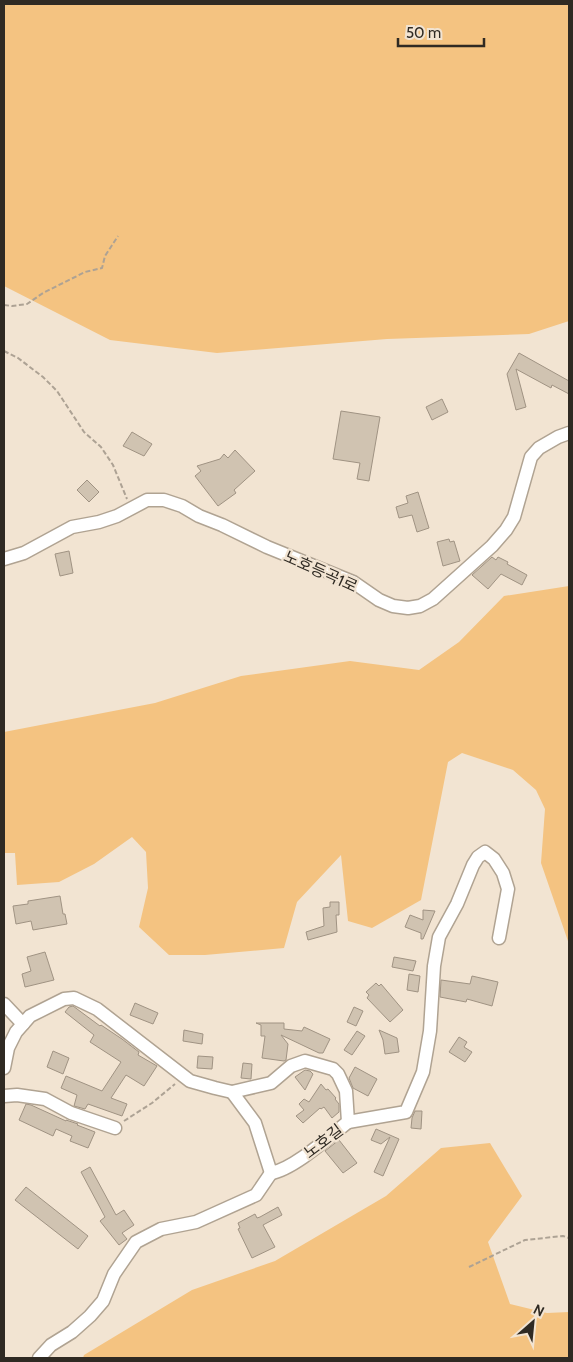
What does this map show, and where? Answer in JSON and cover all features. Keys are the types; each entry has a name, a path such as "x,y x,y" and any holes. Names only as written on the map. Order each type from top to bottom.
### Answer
{"street":[{"name":"노호등곡1로","path":"4,559 24,554 72,527 99,522 117,516 147,500 164,500 182,506 199,516 267,547 346,579 393,606 408,608 420,606 433,599 492,546 506,530 514,517 531,456 539,448 569,433"},
{"path":"348,1122 406,1112 424,1072 430,1031 434,966 439,937 457,904 473,865 478,857 485,852 494,859 503,873 508,889 499,938"},
{"name":"노호길","path":"4,1068 8,1048 16,1032 30,1016 64,999 74,998 97,1009 190,1081 232,1092 271,1083 291,1066 305,1061 333,1069 338,1074 346,1091 348,1122 300,1158 279,1171 271,1173 256,1195 196,1222 161,1229 136,1242 114,1274 103,1301 72,1332 51,1345 38,1358"},
{"path":"4,1004 23,1024"},
{"path":"232,1092 255,1123 271,1173"},
{"path":"4,1096 16,1095 45,1099 71,1113 114,1128"}],"path":[{"path":"4,305 27,304 43,292 85,272 102,268 105,256 118,236"},
{"path":"4,350 31,367 57,391 84,432 101,447 113,465 130,508"},
{"path":"114,1128 152,1103 184,1076"},
{"path":"469,1267 525,1240 564,1236 569,1238"}],"shaded area":[{"path":"4,4 569,4 569,321 529,334 387,339 217,353 110,340 4,286"},
{"path":"569,586 569,944 541,863 545,809 536,790 513,770 462,753 448,762 421,900 372,928 348,921 341,855 297,902 284,948 205,955 169,955 139,927 148,888 146,852 132,837 94,864 59,882 17,885 15,853 4,853 4,732 155,703 241,676 350,661 419,670 459,642 504,596"},
{"path":"490,1143 522,1196 488,1242 510,1304 547,1313 569,1312 569,1358 83,1358 84,1355 192,1290 275,1261 386,1196 441,1148"}],"building":[{"path":"519,353 569,381 569,394 552,385 551,388 516,369 526,407 516,410 507,374"},
{"path":"442,399 448,412 432,420 426,407"},
{"path":"341,411 380,417 369,481 357,479 360,463 333,459"},
{"path":"132,432 152,444 144,456 123,446"},
{"path":"235,450 255,471 234,490 236,493 218,506 195,476 201,471 197,466 220,459 224,454 228,458"},
{"path":"87,480 99,492 89,502 77,490"},
{"path":"418,492 429,528 417,532 412,515 399,518 396,507 408,503 406,496"},
{"path":"449,539 450,542 454,541 460,561 443,566 437,542"},
{"path":"69,551 73,573 60,576 55,554"},
{"path":"492,557 496,560 498,557 508,562 507,564 527,575 522,585 501,574 488,589 472,575"},
{"path":"60,896 67,924 33,930 31,921 16,924 13,906 28,904 28,901"},
{"path":"330,902 339,902 339,915 336,915 337,932 308,940 306,932 324,926 323,908 330,907"},
{"path":"423,910 435,911 423,939 421,939 421,933 405,927 410,915 423,920"},
{"path":"45,952 54,980 25,987 22,974 31,971 27,957"},
{"path":"394,957 416,961 413,971 392,967"},
{"path":"409,974 420,976 418,992 407,990"},
{"path":"472,976 498,982 492,1006 467,999 466,1002 440,997 441,980 470,984"},
{"path":"376,983 379,986 381,984 403,1010 390,1022 367,998 369,995 366,992"},
{"path":"135,1003 158,1013 153,1024 130,1015"},
{"path":"73,1006 100,1026 122,1039 139,1052 138,1055 157,1066 144,1086 126,1075 111,1098 127,1104 122,1116 88,1104 85,1109 74,1106 77,1095 61,1088 66,1076 102,1091 121,1062 90,1042 94,1035 65,1012 69,1007"},
{"path":"354,1007 363,1011 356,1026 347,1022"},
{"path":"256,1023 284,1023 284,1029 302,1031 304,1027 330,1039 323,1053 319,1053 281,1035 288,1044 286,1060 262,1058 265,1036 261,1036 261,1025"},
{"path":"184,1030 203,1034 202,1044 183,1041"},
{"path":"379,1030 397,1038 399,1052 385,1054"},
{"path":"357,1031 365,1036 352,1055 344,1050"},
{"path":"459,1037 467,1042 464,1047 472,1052 465,1062 449,1052"},
{"path":"53,1051 69,1058 63,1074 47,1067"},
{"path":"198,1056 213,1057 212,1069 197,1068"},
{"path":"243,1063 252,1064 251,1079 241,1078"},
{"path":"355,1067 377,1079 368,1096 353,1088 349,1078"},
{"path":"305,1070 313,1074 305,1090 295,1077"},
{"path":"321,1084 336,1098 339,1104 339,1112 332,1118 324,1107 320,1108 303,1123 296,1116 304,1110 299,1104 304,1099 309,1102"},
{"path":"26,1104 95,1132 88,1148 70,1141 72,1136 56,1129 53,1136 19,1120"},
{"path":"415,1111 422,1111 421,1129 411,1128"},
{"path":"376,1129 399,1139 383,1176 374,1172 390,1137 381,1144 371,1140"},
{"path":"339,1140 357,1163 343,1173 325,1151"},
{"path":"90,1167 116,1215 124,1210 134,1225 122,1233 127,1239 119,1245 100,1221 105,1217 81,1172"},
{"path":"26,1187 88,1236 78,1249 15,1200"},
{"path":"278,1207 282,1215 263,1225 275,1247 252,1258 238,1229 240,1228 238,1223 255,1214 257,1218 260,1217"}]}
